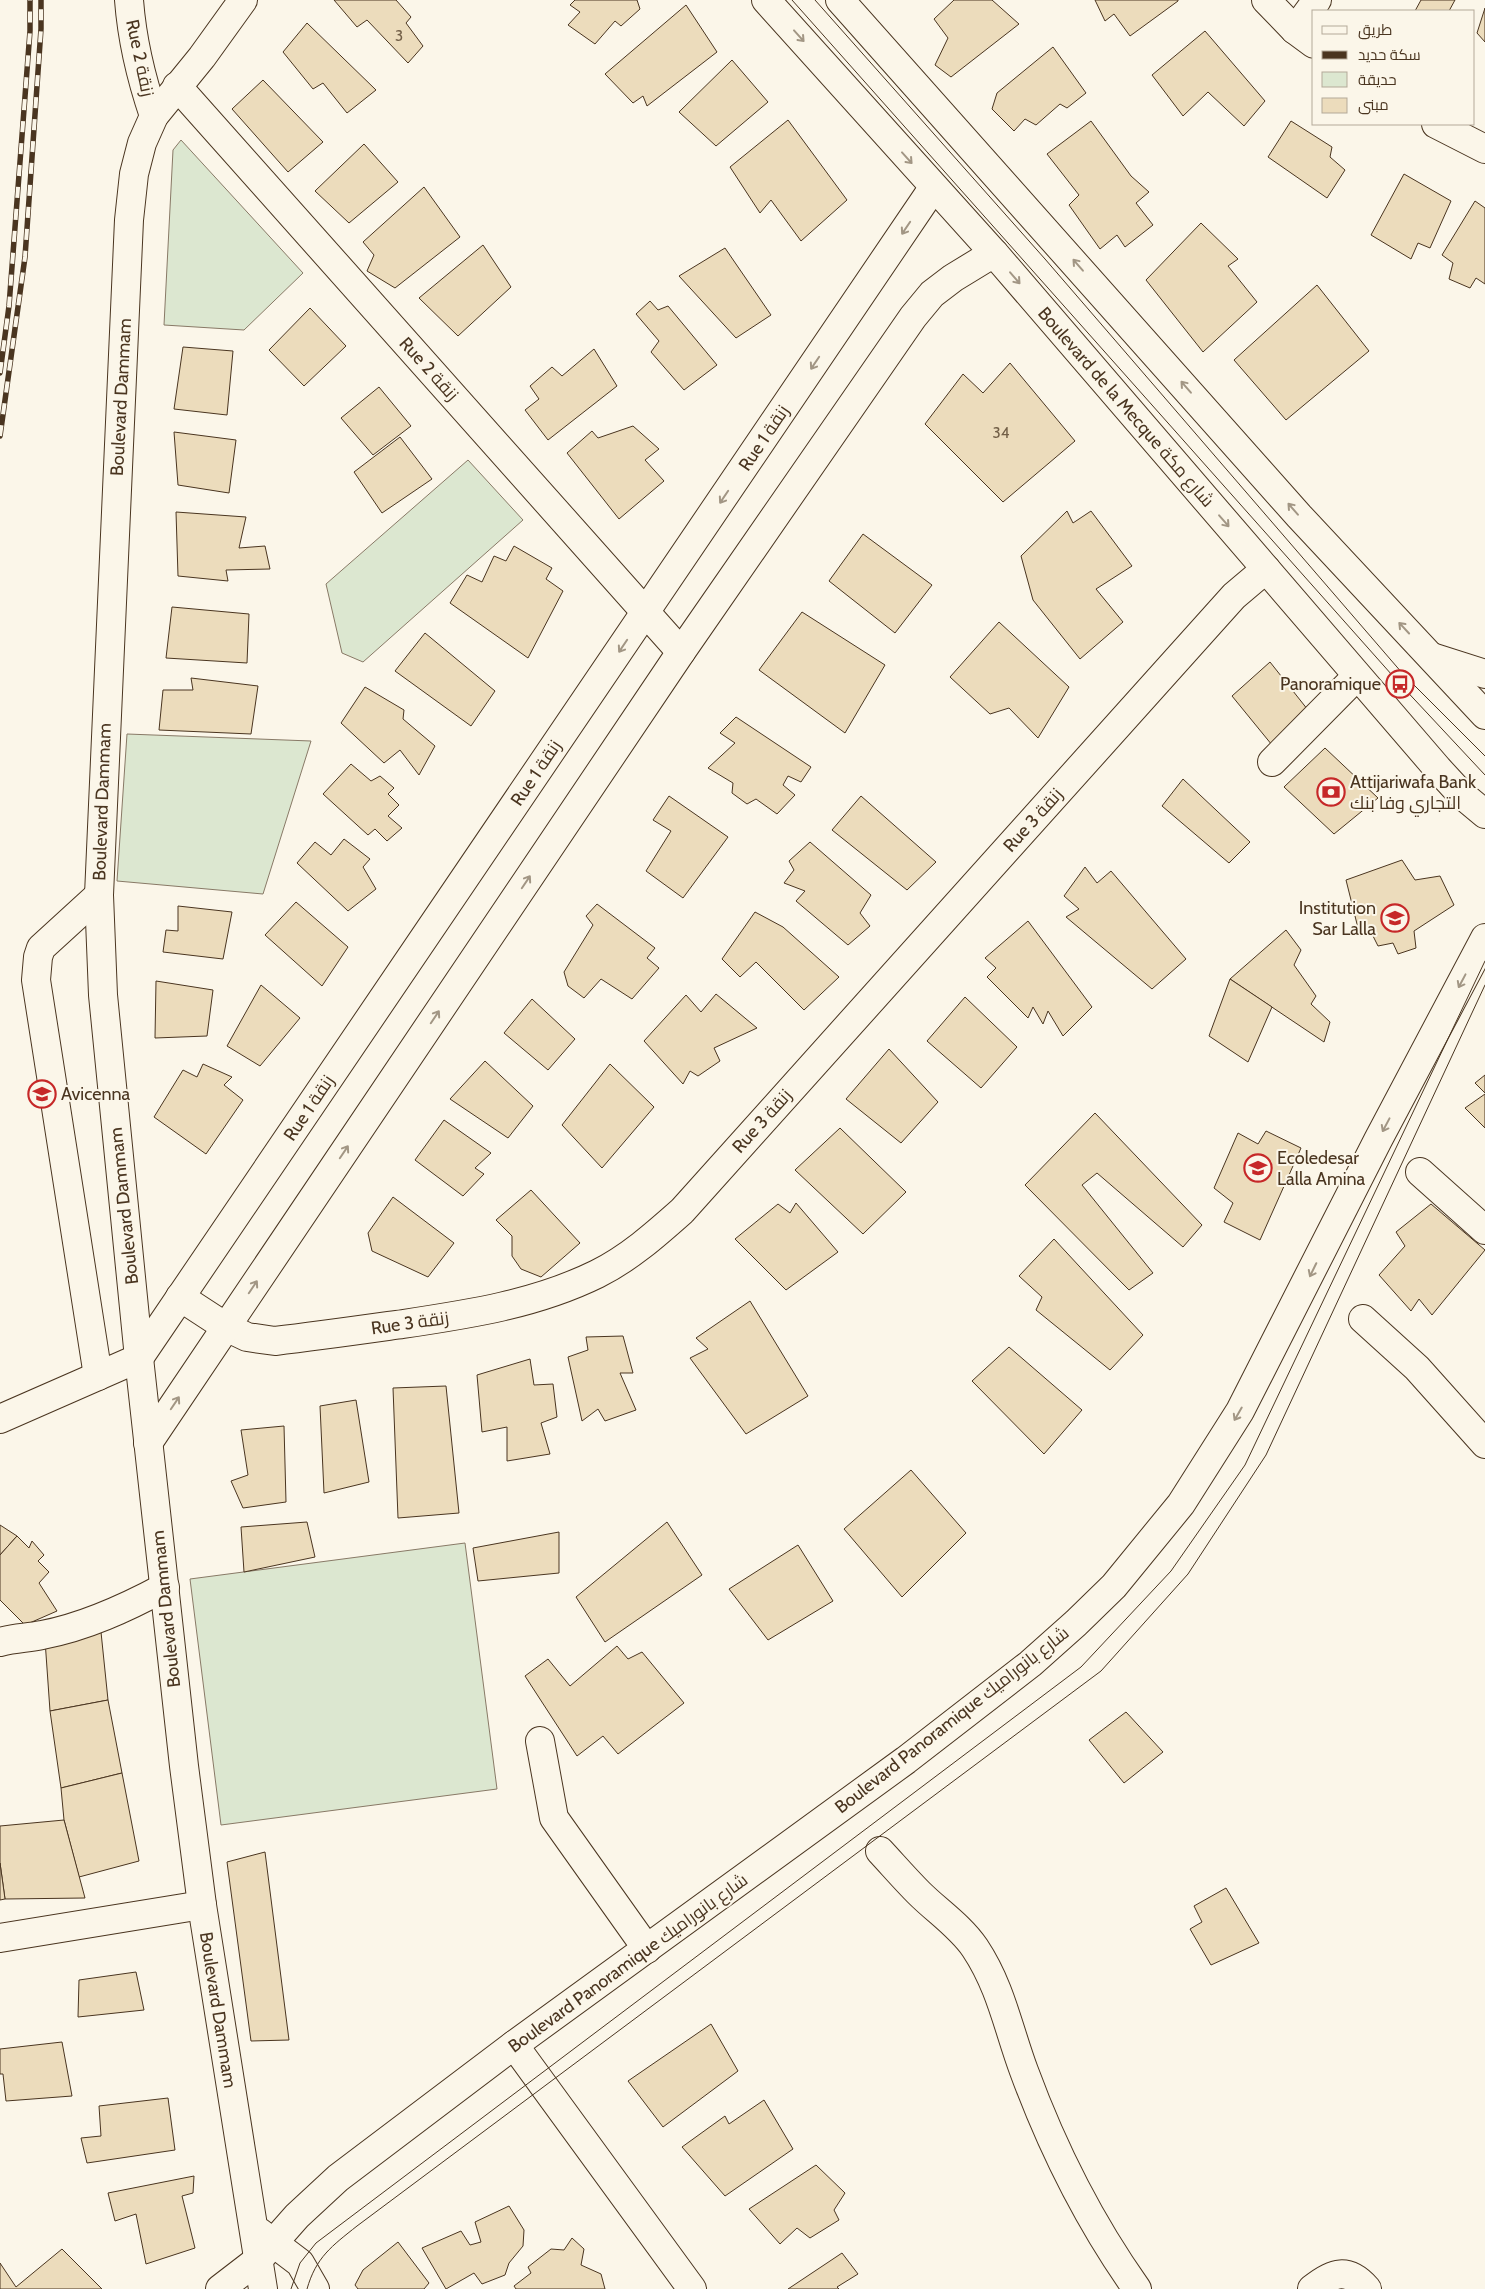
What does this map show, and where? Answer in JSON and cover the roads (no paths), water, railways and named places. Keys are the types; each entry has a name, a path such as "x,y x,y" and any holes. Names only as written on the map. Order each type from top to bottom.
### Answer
{"street":[{"name":"Rue 2 زنقة","path":"129,0 132,30 142,81 154,116"},
{"name":"Boulevard Dammam","path":"243,0 207,50 154,116 142,143 134,174 129,220 99,895 103,995 139,1358 184,1766 202,1905 262,2244 263,2289"},
{"name":"Boulevard de la Mecque شارع مكة","path":"766,0 933,188 994,253 1438,769 1461,794 1485,814"},
{"path":"840,0 1299,516 1485,715"},
{"path":"1266,0 1305,37 1312,15"},
{"name":"Rue 2 زنقة","path":"177,86 681,652"},
{"path":"1438,125 1485,149"},
{"name":"Rue 1 زنقة","path":"139,1358 933,188"},
{"path":"148,1443 681,652 913,317 932,294 953,278 994,253"},
{"name":"Rue 3 زنقة","path":"180,1297 226,1327 247,1337 275,1341 471,1314 524,1302 566,1289 624,1259 651,1239 682,1211 1234,596 1266,569"},
{"path":"1430,656 1485,674"},
{"path":"1272,762 1357,676"},
{"path":"98,1376 36,980 38,957 41,948 99,895"},
{"name":"Boulevard Panoramique شارع بانوراميك","path":"220,2289 262,2244 297,2216 338,2178 514,2045 898,1766 1030,1664 1114,1586 1181,1504 1240,1411 1378,1140 1485,938"},
{"path":"1420,1172 1485,1230"},
{"path":"1363,1319 1417,1368 1485,1444"},
{"path":"0,1419 139,1358"},
{"path":"0,1642 42,1635 91,1621 129,1606 164,1588"},
{"path":"540,1741 554,1818 647,1949"},
{"path":"880,1851 919,1893 944,1914 975,1948 1002,1998 1024,2071 1061,2158 1100,2235 1137,2289"},
{"path":"0,1938 202,1905"},
{"path":"514,2045 692,2289"},
{"path":"262,2244 300,2263 315,2289"},
{"path":"1312,2289 1334,2275 1347,2274 1358,2279 1366,2289"}],"tram line":[{"path":"792,0 1400,684 1485,775"},
{"path":"815,0 1045,259 1403,674 1485,756"},
{"path":"291,2289 300,2263 316,2243 1081,1667 1171,1571 1245,1465 1485,961"},
{"path":"307,2289 320,2260 333,2246 357,2226 1101,1671 1188,1574 1266,1455 1485,985"}],"railway":[{"path":"0,373 9,306 30,31 30,0"},
{"path":"0,436 25,257 41,29 41,0"}],"place":[{"name":"Panoramique","path":"1400,684"},
{"name":"Attijariwafa Bank التجاري وفا بنك","path":"1331,792"},
{"name":"Institution Sar Lalla","path":"1395,918"},
{"name":"Avicenna","path":"42,1094"},
{"name":"Ecoledesar Lalla Amina","path":"1258,1168"}]}
